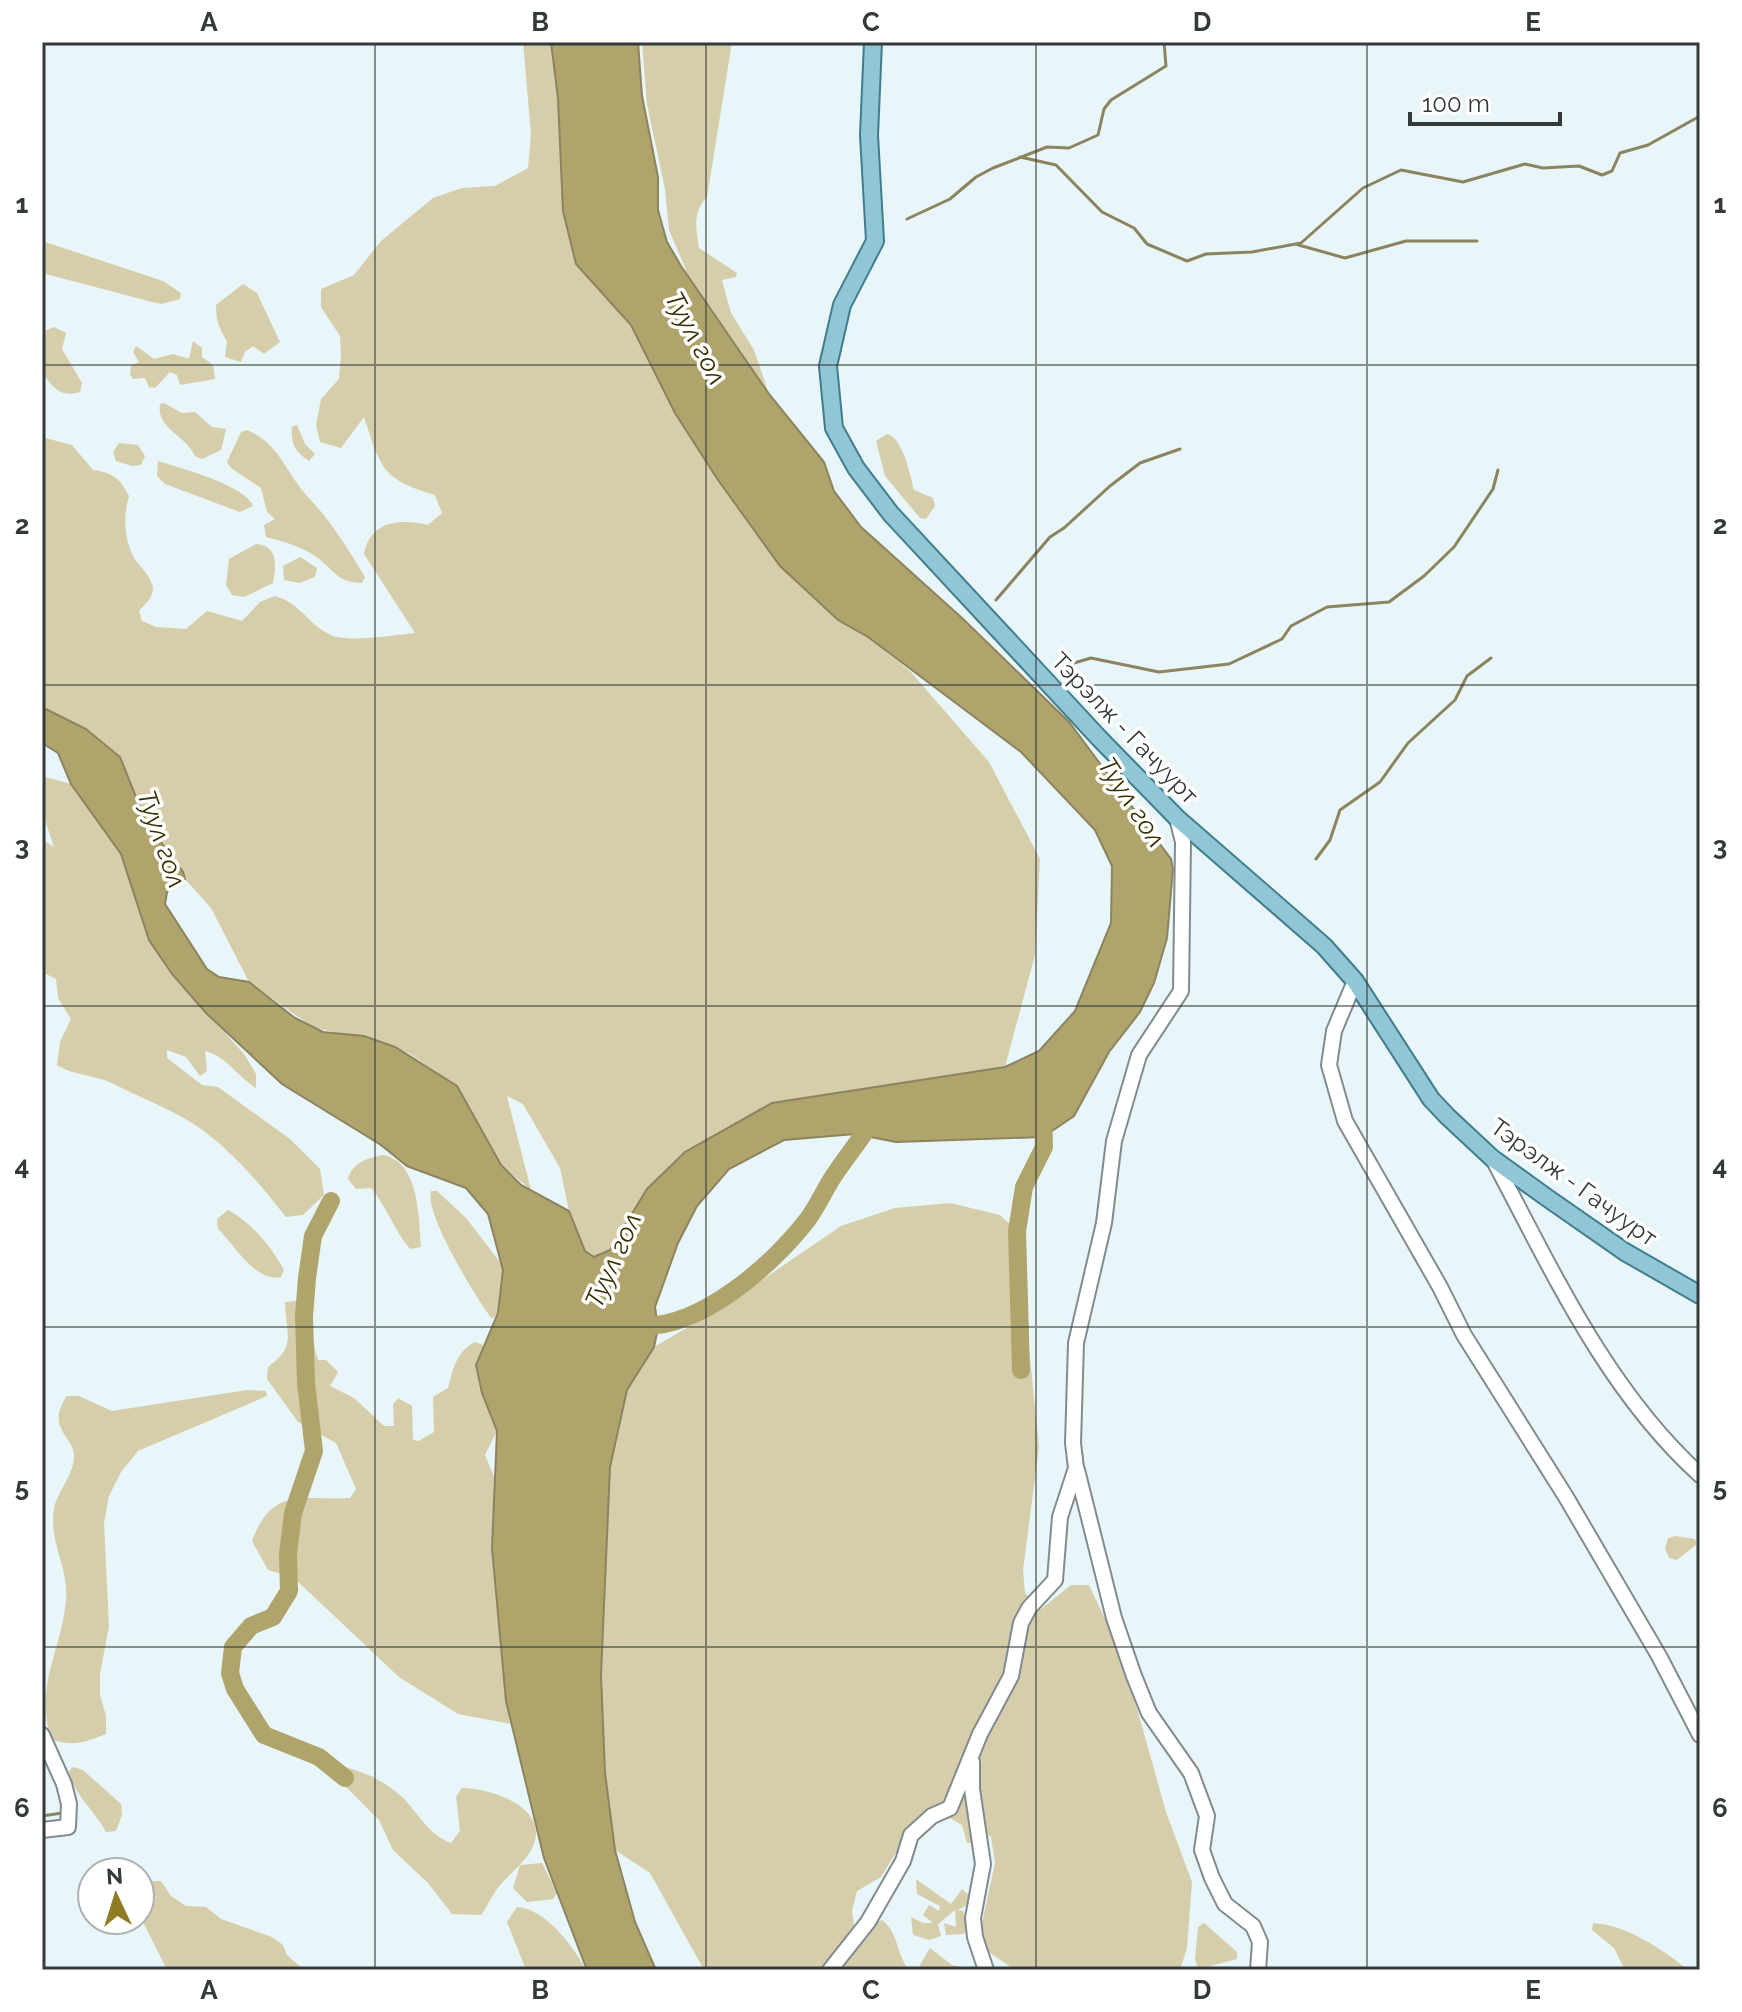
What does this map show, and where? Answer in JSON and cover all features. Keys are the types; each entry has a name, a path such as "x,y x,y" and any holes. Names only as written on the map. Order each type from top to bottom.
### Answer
{"main road":[{"name":"Тэрэлж - Гачуурт","path":"873,42 869,135 875,241 842,305 833,333 828,376 834,428 856,468 891,514 1177,818 1324,946 1355,981 1431,1099 1492,1158 1625,1252 1700,1295"}],"street":[{"path":"1177,818 1183,842 1181,991 1139,1055 1114,1141 1104,1223 1076,1343 1073,1443 1076,1468 1114,1618 1134,1676 1149,1713 1191,1773 1207,1816 1202,1850 1225,1904 1253,1926 1260,1942 1258,1970"},
{"path":"1355,981 1334,1031 1329,1065 1345,1121 1464,1335 1566,1497 1700,1735"},
{"path":"1492,1158 1592,1341 1678,1455 1700,1475"},
{"path":"830,1970 868,1922 903,1861 911,1835 932,1816 950,1808 1011,1676 1021,1623 1029,1608 1055,1580 1060,1517 1076,1468"},
{"path":"42,1735 69,1804 68,1827 42,1830"},
{"path":"973,1754 972,1789 983,1864 973,1918 975,1937 986,1970"}],"shaded area":[{"path":"523,42 551,42 558,98 563,211 576,264 631,325 675,413 780,566 838,620 868,637 910,671 989,762 1040,859 1035,955 1005,1067 772,1104 685,1152 647,1189 610,1250 594,1257 585,1251 569,1211 560,1168 523,1104 507,1096 531,1190 501,1165 457,1086 410,1054 381,1041 314,1028 249,982 211,908 185,879 146,822 120,757 42,707 42,437 72,445 93,470 115,477 126,490 129,496 125,519 128,543 153,588 150,599 139,611 142,621 156,627 186,629 207,611 242,621 260,602 275,596 292,604 331,635 372,638 415,633 364,554 367,543 380,528 397,522 428,525 442,513 435,495 404,483 386,469 364,417 341,448 320,442 316,425 321,399 339,379 341,356 340,336 321,307 321,289 354,275 381,241 433,198 462,188 495,186 528,168 531,134"},
{"path":"642,42 732,42 707,197 697,215 697,234 699,248 737,273 736,277 722,280 731,313 754,350 769,394 689,277 669,230 665,189 647,104"},
{"path":"42,241 163,281 181,293 180,299 162,304 42,273"},
{"path":"243,284 257,293 280,342 264,354 253,346 245,352 241,362 225,357 227,341 218,324 216,305"},
{"path":"54,327 66,333 62,349 82,383 80,392 62,393 42,373 42,332"},
{"path":"193,341 202,348 202,357 213,365 215,379 180,385 177,375 170,372 155,388 149,387 145,378 133,379 130,375 131,366 139,362 133,352 136,346 154,359 173,354 189,359"},
{"path":"164,403 182,413 195,412 212,427 226,429 221,450 202,459 195,456 163,420 160,404"},
{"path":"297,425 305,444 315,454 309,461 293,443 292,427"},
{"path":"247,430 275,451 300,488 332,525 365,577 362,583 342,578 301,548 266,537 264,525 275,519 267,512 261,488 227,462 241,432"},
{"path":"887,434 902,450 914,490 933,498 935,506 926,519 920,518 885,476 876,441"},
{"path":"119,443 138,445 145,456 141,465 132,466 116,461 113,452"},
{"path":"158,461 225,484 248,498 253,506 240,512 165,484 157,476"},
{"path":"256,544 272,553 275,564 273,583 244,597 232,595 226,585 229,559"},
{"path":"300,557 317,568 315,577 299,583 284,580 283,566"},
{"path":"42,776 71,784 121,854 149,940 172,974 245,1055 256,1074 256,1088 212,1053 205,1051 207,1071 200,1076 186,1057 167,1050 167,1058 202,1085 218,1087 290,1139 320,1169 324,1195 303,1215 286,1217 236,1159 191,1122 114,1084 57,1065 60,1042 71,1019 58,998 56,979 42,972 42,839 54,847 45,820"},
{"path":"382,1155 394,1159 410,1178 418,1206 421,1247 410,1249 371,1188 356,1189 348,1179 357,1165"},
{"path":"431,1191 437,1191 466,1218 500,1262 503,1270 498,1313 492,1319 443,1236 431,1202"},
{"path":"950,1203 1000,1215 1017,1231 1039,1447 1023,1570 1025,1593 1041,1609 1071,1585 1089,1585 1122,1655 1166,1812 1192,1882 1187,1948 1180,1970 1015,1970 990,1953 981,1928 995,1863 991,1837 982,1830 977,1842 967,1843 962,1825 938,1811 900,1846 881,1877 857,1891 852,1911 855,1931 882,1920 888,1925 909,1970 704,1970 650,1873 615,1850 605,1773 601,1675 610,1467 620,1413 635,1372 654,1347 721,1308 841,1226 895,1208"},
{"path":"228,1210 245,1221 267,1244 284,1270 281,1277 262,1274 254,1268 218,1229 217,1219"},
{"path":"303,1300 318,1360 326,1360 338,1372 330,1386 354,1398 384,1426 394,1426 393,1404 398,1398 412,1406 413,1440 419,1441 434,1432 433,1397 448,1388 459,1356 475,1342 483,1345 480,1378 497,1431 485,1455 495,1479 492,1548 506,1701 511,1724 458,1714 399,1677 294,1578 268,1570 252,1541 260,1524 279,1504 302,1498 350,1498 356,1489 336,1443 298,1422 267,1379 268,1367 283,1353 288,1339 285,1302"},
{"path":"247,1390 266,1391 267,1396 138,1451 121,1472 109,1496 104,1523 109,1626 100,1674 100,1695 106,1716 106,1734 78,1743 64,1743 50,1738 46,1699 66,1600 65,1577 53,1520 56,1503 74,1458 59,1417 67,1396 79,1396 112,1411"},
{"path":"1668,1538 1695,1539 1697,1544 1677,1560 1669,1558 1665,1548"},
{"path":"73,1767 83,1770 121,1804 122,1815 116,1831 106,1832 80,1795 69,1771"},
{"path":"345,1767 388,1786 407,1802 430,1829 451,1843 460,1831 456,1797 462,1788 501,1796 514,1802 533,1820 536,1832 531,1851 498,1888 481,1915 452,1914 428,1883 393,1850 379,1820 342,1783 338,1771"},
{"path":"542,1863 557,1893 553,1899 527,1902 513,1888 520,1865"},
{"path":"916,1879 951,1904 962,1889 970,1896 970,1903 958,1910 963,1911 971,1928 963,1934 946,1935 944,1923 956,1927 955,1910 938,1924 941,1936 929,1940 913,1935 911,1917 923,1923 933,1923 923,1915 929,1905 939,1911 940,1906 917,1894"},
{"path":"156,1881 161,1881 171,1896 186,1906 206,1907 221,1919 272,1937 304,1970 167,1970 150,1936 156,1936"},
{"path":"517,1907 538,1914 558,1931 586,1970 526,1970 507,1922"},
{"path":"1204,1923 1237,1952 1237,1959 1198,1969 1195,1959 1198,1927"},
{"path":"1593,1923 1631,1933 1688,1970 1625,1970 1614,1948 1592,1930"},
{"path":"930,1948 952,1965 973,1970 917,1970"}],"water":[{"name":"Туул гол","path":"551,42 638,42 642,96 658,177 658,210 667,242 681,266 769,394 824,462 834,491 861,527 962,618 1069,722 1171,859 1173,869 1167,938 1154,983 1140,1012 1109,1052 1074,1116 1043,1137 896,1142 855,1134 784,1140 729,1169 697,1206 678,1243 655,1307 658,1328 654,1347 627,1390 610,1467 601,1675 605,1773 615,1850 635,1922 656,1970 587,1970 544,1858 506,1701 492,1548 497,1431 482,1393 476,1365 498,1313 503,1270 488,1214 466,1188 407,1166 381,1145 282,1084 206,1013 172,974 149,940 121,854 71,784 58,753 42,743 42,707 86,729 120,757 146,822 183,872 185,879 167,892 165,904 207,969 219,977 249,982 295,1018 323,1032 364,1036 395,1047 457,1086 501,1165 521,1185 569,1211 585,1251 594,1257 610,1250 647,1189 685,1152 772,1103 1005,1067 1039,1051 1075,1011 1111,923 1112,866 1095,830 1021,752 868,637 838,620 780,566 718,480 675,413 631,325 576,264 563,211 558,98"}],"waterway":[{"path":"907,219 950,199 976,177 993,168 1047,147 1069,148 1098,135 1104,109 1111,100 1166,66 1164,42"},
{"path":"1020,157 1056,165 1102,212 1134,228 1147,244 1187,261 1206,254 1252,252 1301,243 1363,188 1401,170 1463,182 1525,164 1543,168 1579,166 1602,175 1612,171 1620,153 1648,145 1700,116"},
{"path":"1295,244 1345,258 1406,241 1477,241"},
{"path":"996,600 1050,537 1110,486 1140,463 1180,449"},
{"path":"1054,669 1091,658 1159,672 1229,664 1282,639 1291,626 1327,607 1389,602 1424,576 1454,547 1493,489 1498,470"},
{"path":"1316,859 1330,840 1340,810 1380,782 1408,743 1455,700 1467,676 1491,658"},
{"path":"636,1325 659,1325 683,1318 708,1307 754,1275 808,1219 875,1115"},
{"path":"1021,1370 1017,1231 1024,1187 1044,1147 1043,1115"},
{"path":"331,1201 313,1236 307,1278 304,1316 306,1383 314,1451 293,1513 288,1554 289,1591 273,1617 251,1626 233,1647 230,1673 235,1689 264,1735 319,1757 345,1778"},
{"path":"42,1816 62,1813"}]}
